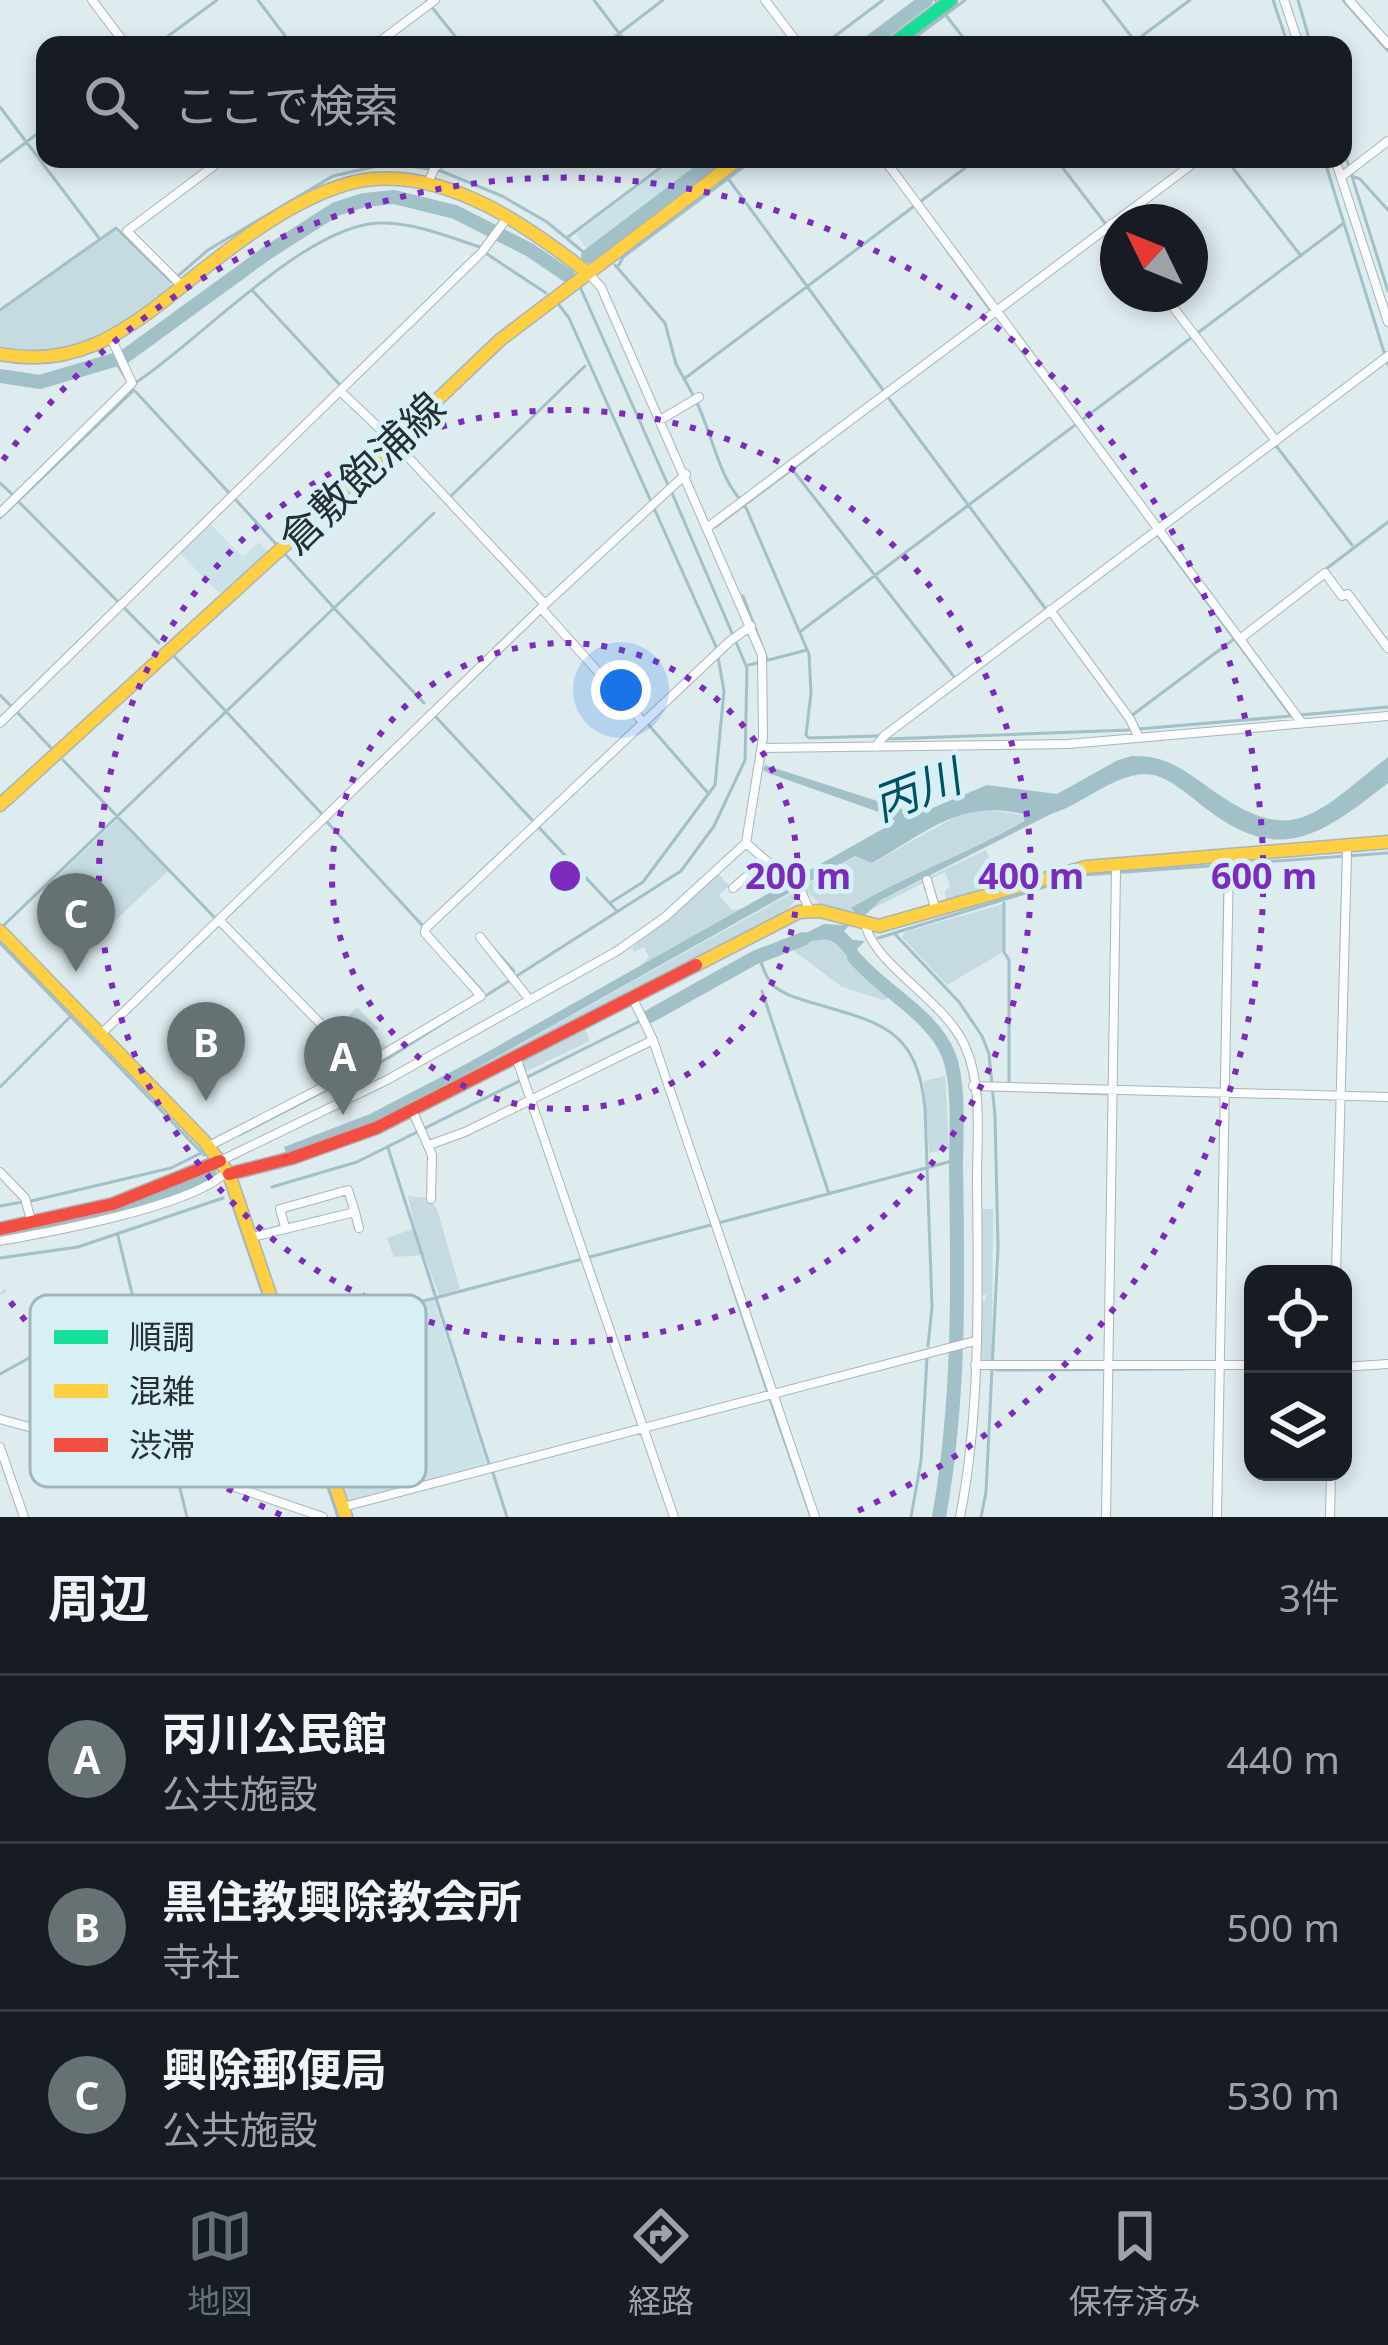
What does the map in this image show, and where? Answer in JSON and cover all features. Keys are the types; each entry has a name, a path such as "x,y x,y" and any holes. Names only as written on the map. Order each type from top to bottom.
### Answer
{"street":[{"path":"92,0 119,36"},
{"path":"765,0 792,36"},
{"path":"903,36 951,0"},
{"path":"1284,0 1296,36"},
{"path":"1349,0 1388,44"},
{"path":"387,36 433,1"},
{"path":"1348,174 1388,141"},
{"path":"177,281 129,234 209,168"},
{"path":"426,186 437,168"},
{"name":"倉敷飽浦線","path":"0,805 500,340 727,168"},
{"path":"891,168 1297,718"},
{"path":"1142,204 1187,168"},
{"path":"1343,168 1388,322"},
{"path":"0,354 32,360 117,352 177,281 332,189 372,179 426,186 507,218 542,237 601,287 763,660 762,748 746,843 645,934 226,1169 216,1181 91,1225 0,1241"},
{"path":"0,723 342,390 497,234 507,218"},
{"path":"708,526 1100,237"},
{"path":"1177,312 1274,442"},
{"path":"0,513 129,384 117,352"},
{"path":"879,741 1386,358"},
{"path":"342,390 643,722"},
{"path":"661,420 696,399"},
{"path":"101,1034 681,477"},
{"path":"1238,637 1324,573 1388,648"},
{"path":"1051,612 1134,726"},
{"path":"209,1146 361,1068 481,995 425,929 751,626"},
{"path":"762,748 879,741 1068,744 1134,726 1388,716"},
{"path":"0,1229 226,1169 292,1157 376,1128 782,919 809,910 856,924 886,926 1073,871 1347,851 1388,842"},
{"path":"746,843 801,891 809,910"},
{"path":"1336,1265 1347,851"},
{"path":"733,888 765,861"},
{"path":"1217,1517 1228,861"},
{"path":"1106,1517 1116,871"},
{"path":"927,880 936,911"},
{"path":"220,922 361,1068"},
{"path":"856,924 937,1004 967,1050 978,1201 975,1365 960,1517"},
{"path":"0,931 209,1146 238,1196 272,1295"},
{"path":"480,937 529,999"},
{"path":"633,999 645,1017 815,1517"},
{"path":"429,1145 651,1041"},
{"path":"516,1057 674,1517"},
{"path":"973,1086 1388,1096"},
{"path":"412,1110 429,1145 431,1199"},
{"path":"0,1172 27,1202 32,1224"},
{"path":"285,1226 280,1209 348,1190 359,1228"},
{"path":"252,1237 355,1212"},
{"path":"344,1512 975,1341"},
{"path":"1352,1366 1388,1364"},
{"path":"975,1365 1244,1365"},
{"path":"0,1419 30,1427"},
{"path":"0,1447 23,1517"},
{"path":"1330,1517 1331,1481"},
{"path":"235,1487 323,1517"}],"shaded area":[{"path":"663,168 695,168 588,250 576,234"},
{"path":"115,230 175,289 114,331 73,349 51,353 0,350 0,312"},
{"path":"210,524 243,557 259,542 267,551 221,595 180,553"},
{"path":"1132,756 1169,763 1232,803 1279,820 1318,810 1388,757 1388,783 1323,828 1281,839 1258,837 1234,827 1160,777 1127,777 881,900 862,918 858,916 844,931 853,940 865,941 857,949 866,967 862,970 825,939 788,948 786,943 824,924 843,925 855,913 851,908 872,896 1024,821 1023,814 1000,811 961,815 872,863 855,856 475,1069 372,1122 286,1154 284,1147 370,1114 466,1064 895,822 890,816 768,773 763,770 765,765 918,814 987,785 1057,794"},
{"path":"981,809 1023,815 1023,821 851,908 855,913 851,917 822,907 803,887 856,856 873,863 964,812"},
{"path":"118,819 168,871 90,944 58,910 50,917 43,910 57,897 47,887"},
{"path":"986,850 1001,886 946,902 945,891 950,886 945,872 872,909 881,900"},
{"path":"718,873 729,886 719,895 732,910 745,908 639,967 649,957 644,947 634,952 632,948"},
{"path":"796,891 800,895 786,911 497,1062 495,1058"},
{"path":"1003,904 1003,952 947,985 902,937 905,932"},
{"path":"823,938 890,997 883,1000 842,987 790,948"},
{"path":"357,1007 379,1029 368,1032 356,1045 374,1055 383,1043 389,1049 363,1064 332,1032"},
{"path":"584,1026 590,1041 525,1072 522,1058"},
{"path":"945,1076 949,1149 929,1153 924,1081"},
{"path":"408,1196 428,1198 437,1209 460,1289 439,1295 424,1255 394,1257 387,1238 415,1228"},
{"path":"980,1209 993,1209 992,1363 979,1361 981,1302 986,1295 980,1294"},
{"path":"434,1300 487,1466 426,1482 426,1302"},
{"path":"341,1487 407,1487 346,1503"}],"waterway":[{"path":"168,36 217,0"},
{"path":"258,0 285,36"},
{"path":"594,0 621,36"},
{"path":"616,36 663,0"},
{"path":"835,36 883,0"},
{"path":"878,36 926,0"},
{"path":"917,36 965,0"},
{"path":"1103,0 1131,36"},
{"path":"1142,36 1190,0"},
{"path":"1273,0 1285,36"},
{"path":"1298,0 1308,36"},
{"path":"1343,0 1388,51"},
{"path":"431,6 455,36"},
{"path":"945,14 962,36"},
{"path":"0,107 36,155"},
{"path":"0,162 36,135"},
{"path":"46,168 99,238"},
{"path":"0,310 116,228 171,282 208,250 333,176 369,168"},
{"path":"422,168 502,196 547,222 588,256"},
{"path":"568,237 660,168"},
{"path":"588,256 704,168"},
{"path":"619,265 623,257 742,168"},
{"path":"921,201 965,168"},
{"path":"1063,168 1100,216"},
{"path":"1233,168 1301,256"},
{"path":"1327,168 1388,365"},
{"path":"1349,168 1388,291"},
{"path":"727,177 883,390"},
{"path":"1354,177 1388,210"},
{"path":"0,376 40,382 124,357 267,253 336,209 364,200 394,197 455,212 530,250 568,276"},
{"path":"684,379 913,207"},
{"path":"801,631 1344,223"},
{"path":"929,225 990,310"},
{"path":"135,383 289,262 354,227 410,226 483,248"},
{"path":"597,250 602,256"},
{"path":"487,254 546,293"},
{"path":"615,265 665,323 676,364 693,395"},
{"path":"581,289 668,485"},
{"path":"253,291 340,385"},
{"path":"559,305 569,318 717,649"},
{"path":"115,361 130,385"},
{"path":"450,497 585,366"},
{"path":"134,390 18,501 159,643"},
{"path":"136,392 231,495"},
{"path":"887,396 1045,608"},
{"path":"697,403 739,498"},
{"path":"1274,443 1352,545"},
{"path":"715,527 815,452"},
{"path":"792,469 955,678"},
{"path":"0,483 12,494"},
{"path":"672,493 732,633"},
{"path":"236,500 275,543"},
{"path":"0,518 16,503"},
{"path":"744,503 809,654 806,735 878,736"},
{"path":"424,703 334,608 434,513"},
{"path":"1322,572 1388,522"},
{"path":"1157,534 1290,714"},
{"path":"2,927 334,608 286,555"},
{"path":"743,596 767,659"},
{"path":"1131,716 1234,639"},
{"path":"239,1135 390,1057 681,871 714,826 745,760 747,668 736,642"},
{"path":"749,665 807,650"},
{"path":"175,657 322,814"},
{"path":"610,903 643,882 715,785 724,691 718,657"},
{"path":"0,695 12,707"},
{"path":"1300,715 1388,707"},
{"path":"17,712 51,748"},
{"path":"435,716 617,911"},
{"path":"1139,729 1291,716"},
{"path":"647,723 708,793"},
{"path":"887,739 1129,730"},
{"path":"63,760 215,918"},
{"path":"327,822 422,925"},
{"path":"878,938 1084,875 1388,853"},
{"path":"1224,941 1225,865"},
{"path":"1341,950 1343,876"},
{"path":"1004,903 1009,1083"},
{"path":"894,933 959,1002 989,1054 998,1247 981,1517"},
{"path":"650,1016 754,958 803,939"},
{"path":"0,943 204,1155"},
{"path":"492,947 514,971"},
{"path":"759,957 769,980 780,990 876,1024 892,1033 914,1061 925,1108 932,1307 928,1346"},
{"path":"854,957 931,1028 949,1056 955,1081 956,1342 939,1517"},
{"path":"453,959 482,991"},
{"path":"762,991 829,1194"},
{"path":"0,1087 71,1016"},
{"path":"272,1187 357,1162 650,1016"},
{"path":"1030,1091 1110,1094"},
{"path":"388,1148 489,1464"},
{"path":"31,1201 171,1168 205,1151"},
{"path":"426,1300 956,1160"},
{"name":"丙川","path":"0,1237 108,1213 211,1176"},
{"path":"0,1258 78,1247 223,1198"},
{"path":"0,1206 22,1202"},
{"path":"233,1206 263,1295"},
{"path":"118,1236 132,1295"},
{"path":"729,1276 767,1390"},
{"path":"0,1374 30,1358"},
{"path":"911,1517 921,1461 927,1358"},
{"path":"996,1370 1184,1369"},
{"path":"770,1399 811,1517"},
{"path":"493,1473 507,1517"},
{"path":"180,1487 187,1517"},
{"path":"328,1487 338,1517"}],"traffic: fast":[{"path":"903,36 951,0"}],"traffic: slow":[{"path":"0,805 283,547 500,340 727,168"},
{"path":"0,354 50,356 94,345 135,322 268,222 321,193 373,179 432,184 488,206 588,273"},
{"path":"696,965 799,912 820,911 879,926 1086,867 1388,842"},
{"path":"0,931 204,1141 229,1174 270,1295"},
{"path":"336,1487 346,1517"}],"traffic: jam":[{"path":"229,1174 376,1128 696,965"},
{"path":"0,1229 113,1204 220,1161"}],"place":[{"name":"興除郵便局","path":"76,972"},
{"name":"黒住教興除教会所","path":"206,1101"},
{"name":"丙川公民館","path":"343,1115"}]}
